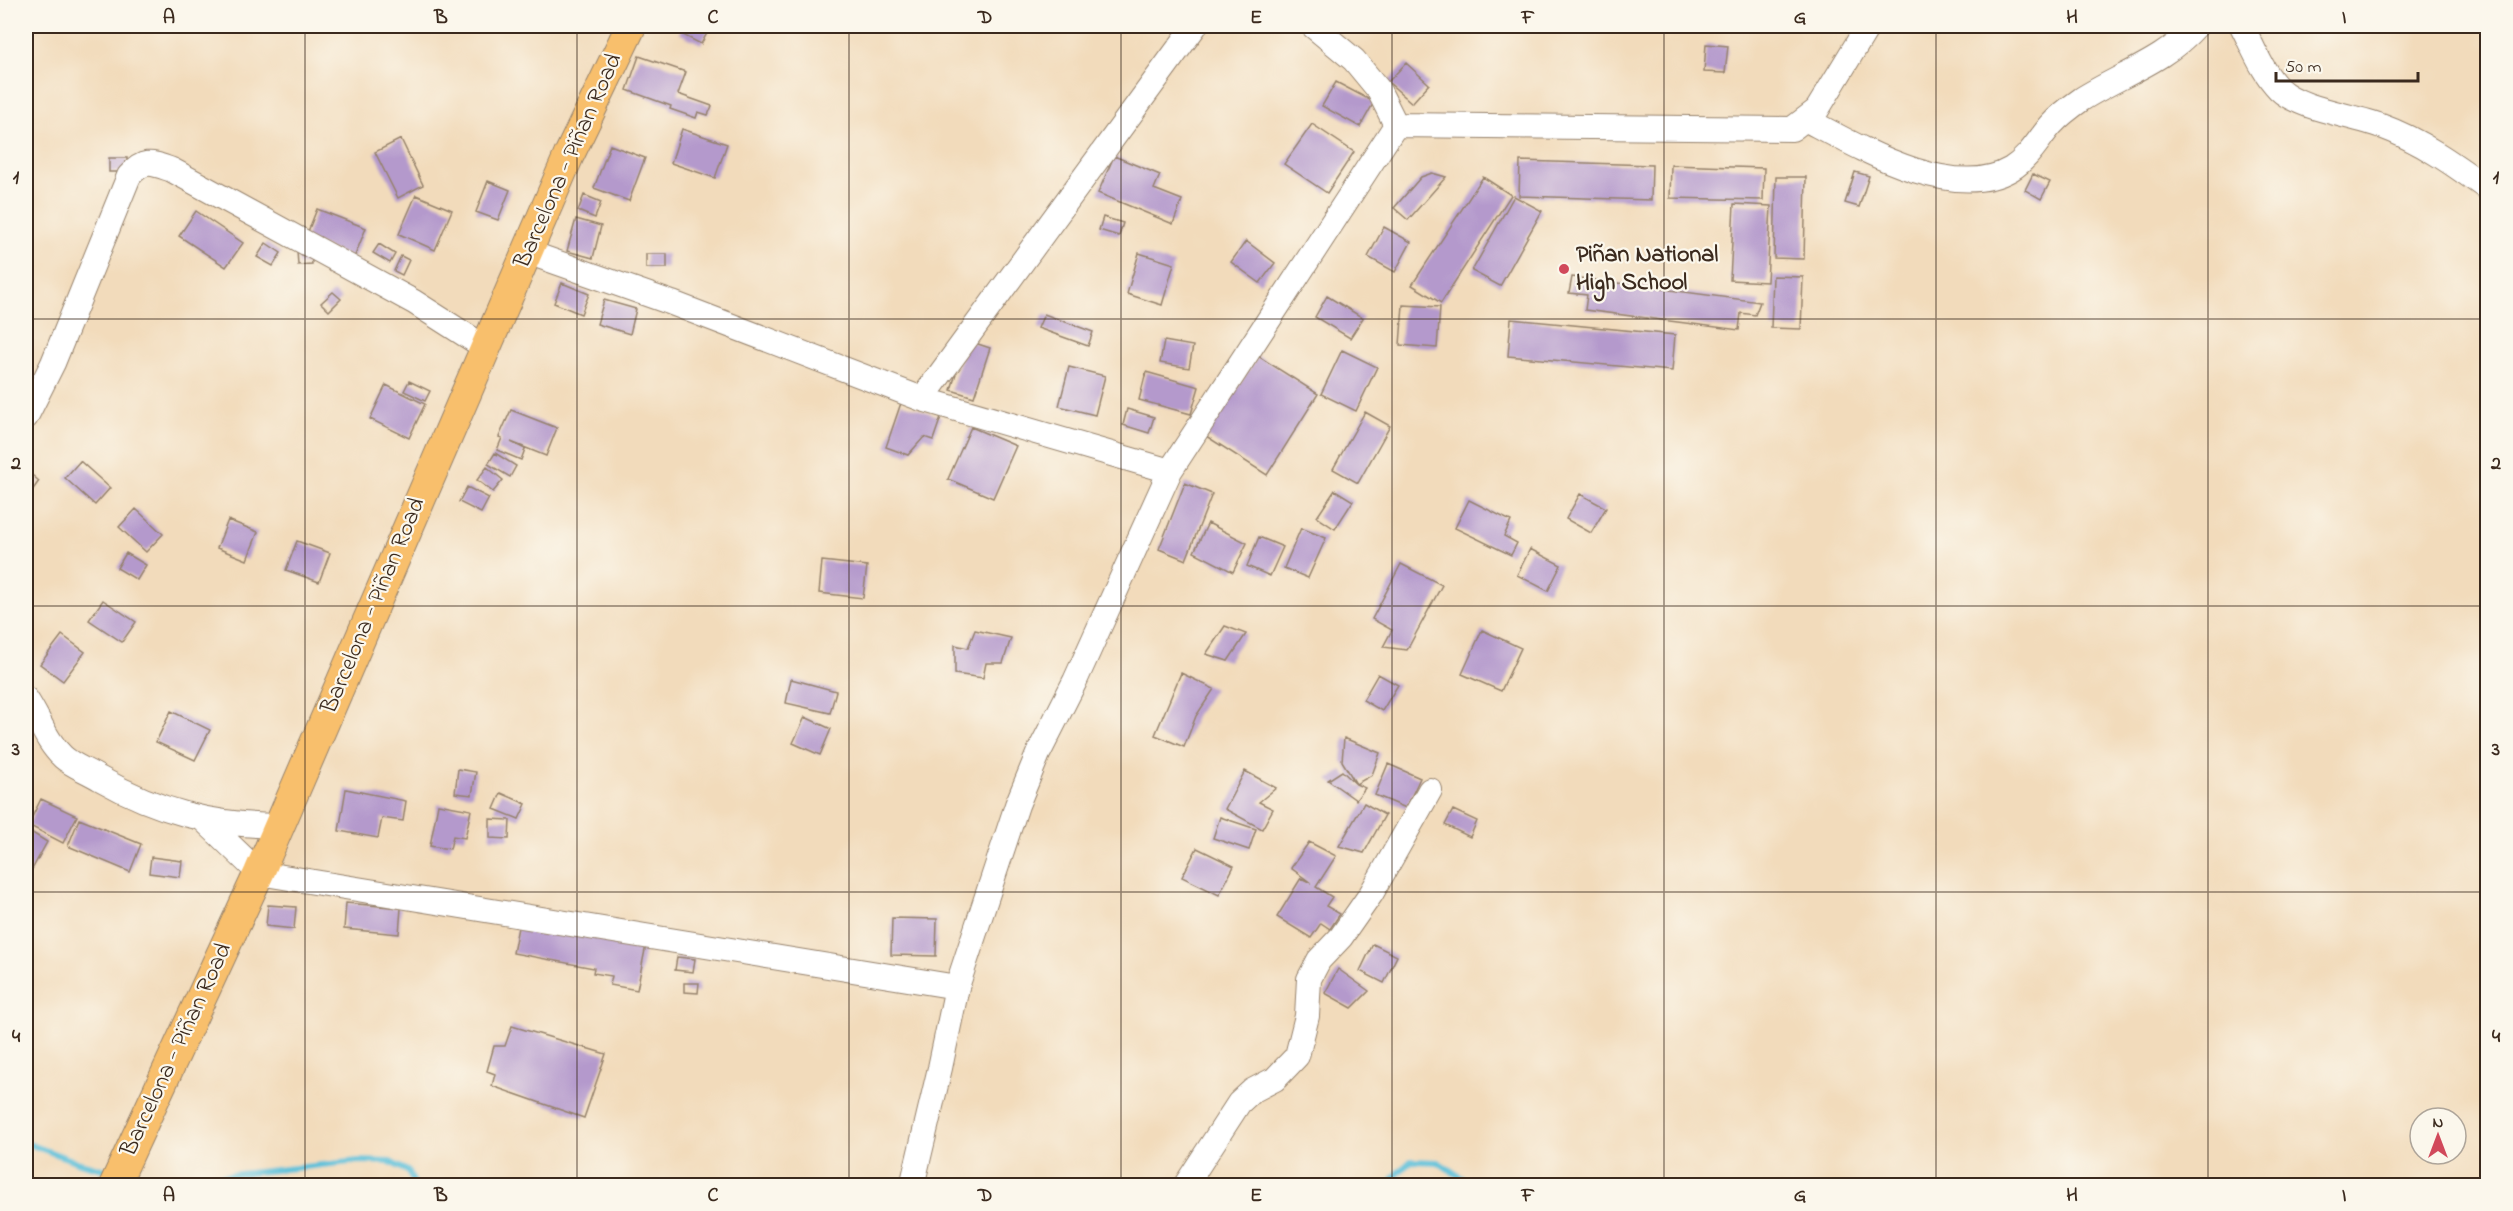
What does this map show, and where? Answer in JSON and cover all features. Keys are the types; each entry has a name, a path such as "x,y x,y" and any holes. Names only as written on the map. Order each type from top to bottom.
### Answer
{"main road":[{"name":"Barcelona - Piñan Road","path":"114,1185 280,826 527,252 631,26"}],"street":[{"path":"922,399 1195,26"},
{"path":"1312,26 1354,60 1372,81 1396,125"},
{"path":"1396,125 1792,129 1807,120 1817,110 1868,26"},
{"path":"1807,120 1903,168 1933,175 1968,179 1988,177 2011,169 2031,153 2052,124 2080,100 2180,44 2196,26"},
{"path":"2242,26 2264,70 2279,90 2288,96 2296,101 2382,126 2420,144 2487,189"},
{"path":"912,1185 957,987 1017,805 1038,754 1075,681 1170,471 1396,125"},
{"path":"26,417 53,363 129,176 137,166 151,163 172,170 414,302 486,348"},
{"path":"527,252 672,303 922,399 1170,471"},
{"path":"26,699 46,736 64,758 116,788 171,811 204,820 280,826"},
{"path":"1185,1185 1239,1103 1252,1091 1275,1079 1297,1056 1307,1016 1309,979 1319,960 1341,937 1371,894 1430,790"},
{"path":"204,820 259,873 957,987"}],"building":[{"path":"683,26 711,26 701,44 679,33"},
{"path":"1706,44 1728,46 1725,73 1704,72"},
{"path":"639,56 686,72 678,94 712,106 708,115 698,112 696,118 627,90"},
{"path":"1406,63 1429,84 1412,103 1388,82"},
{"path":"1336,82 1374,102 1360,127 1322,106"},
{"path":"1312,124 1354,152 1327,193 1284,164"},
{"path":"682,129 727,144 715,178 671,163"},
{"path":"401,139 423,185 398,198 375,152"},
{"path":"610,145 645,158 629,201 594,188"},
{"path":"1114,156 1160,175 1154,189 1182,200 1173,224 1098,193"},
{"path":"109,158 127,158 127,172 109,172"},
{"path":"1520,161 1652,165 1651,200 1519,196"},
{"path":"1671,165 1764,168 1763,200 1670,198"},
{"path":"1855,172 1869,176 1859,207 1845,203"},
{"path":"1432,173 1446,177 1408,220 1394,208 1421,177"},
{"path":"2033,174 2050,182 2041,199 2025,190"},
{"path":"1483,177 1511,195 1441,303 1412,285"},
{"path":"1776,177 1806,177 1804,259 1774,258"},
{"path":"488,181 510,190 498,220 476,212"},
{"path":"416,195 452,210 435,250 399,234"},
{"path":"584,195 601,202 595,218 578,211"},
{"path":"1514,196 1542,211 1500,286 1472,271"},
{"path":"1734,204 1771,206 1767,282 1730,280"},
{"path":"317,209 366,228 354,258 305,239"},
{"path":"196,211 243,243 226,267 179,236"},
{"path":"1103,217 1123,223 1119,236 1099,230"},
{"path":"576,219 601,226 593,258 567,251"},
{"path":"1384,227 1411,242 1395,272 1368,257"},
{"path":"1246,241 1275,263 1260,283 1231,262"},
{"path":"266,243 281,253 273,266 257,257"},
{"path":"379,244 395,254 390,263 373,253"},
{"path":"311,250 312,264 298,265 297,251"},
{"path":"1139,253 1174,264 1162,305 1127,294"},
{"path":"646,254 667,254 667,268 646,268"},
{"path":"401,256 409,260 402,275 394,271"},
{"path":"1773,276 1803,277 1801,329 1771,328"},
{"path":"1572,277 1760,302 1755,315 1741,313 1739,330 1585,310 1587,295 1569,293"},
{"path":"562,283 589,294 581,314 554,303"},
{"path":"333,292 341,299 329,311 321,303"},
{"path":"1327,296 1363,318 1350,338 1315,317"},
{"path":"604,300 636,309 630,334 597,324"},
{"path":"1403,305 1440,307 1437,348 1400,345"},
{"path":"1044,314 1093,332 1088,346 1038,328"},
{"path":"1511,319 1675,335 1672,371 1508,356"},
{"path":"966,340 990,348 974,397 951,390"},
{"path":"1164,341 1193,346 1189,368 1160,363"},
{"path":"1342,350 1377,367 1356,411 1321,394"},
{"path":"1258,356 1318,394 1267,475 1206,436"},
{"path":"1069,367 1105,376 1095,415 1059,406"},
{"path":"1146,372 1199,387 1191,414 1139,400"},
{"path":"409,381 430,391 425,401 404,391"},
{"path":"386,385 425,404 409,438 370,419"},
{"path":"901,403 941,417 933,440 924,437 908,455 886,447"},
{"path":"1127,409 1154,417 1149,433 1123,425"},
{"path":"511,410 557,428 546,456 511,442 525,449 521,460 497,450 502,438 499,437"},
{"path":"1365,412 1390,426 1358,483 1333,469"},
{"path":"971,427 1016,446 993,498 948,479"},
{"path":"495,453 516,466 510,477 488,464"},
{"path":"80,461 110,488 95,505 65,478"},
{"path":"487,467 503,480 493,492 477,480"},
{"path":"26,470 39,481 26,499"},
{"path":"1185,483 1212,494 1186,560 1159,549"},
{"path":"467,487 489,498 481,513 459,502"},
{"path":"1335,490 1353,501 1335,529 1317,517"},
{"path":"1580,494 1606,508 1591,533 1566,519"},
{"path":"1469,500 1511,521 1504,536 1517,543 1511,555 1455,528"},
{"path":"136,509 163,534 146,552 119,527"},
{"path":"228,520 258,532 247,560 217,548"},
{"path":"1208,523 1247,543 1233,572 1194,552"},
{"path":"1301,528 1326,538 1308,578 1284,568"},
{"path":"1259,537 1283,547 1270,576 1247,566"},
{"path":"297,541 330,553 319,582 286,570"},
{"path":"1530,549 1561,565 1548,591 1517,575"},
{"path":"126,553 146,565 137,580 117,568"},
{"path":"822,561 867,566 863,598 819,593"},
{"path":"1401,564 1442,585 1407,650 1383,647 1392,630 1372,619"},
{"path":"103,600 136,622 122,642 89,620"},
{"path":"1225,626 1246,634 1228,661 1206,654"},
{"path":"975,630 1011,638 1003,663 986,663 983,678 955,674 955,645 968,648"},
{"path":"1482,630 1521,648 1501,691 1462,674"},
{"path":"62,635 85,652 63,681 40,664"},
{"path":"1181,673 1214,689 1196,716 1184,747 1155,735"},
{"path":"1378,674 1398,685 1382,711 1363,700"},
{"path":"791,679 836,691 830,713 786,703"},
{"path":"171,711 210,730 195,760 156,742"},
{"path":"805,717 831,729 820,755 793,743"},
{"path":"1344,738 1380,753 1372,775 1356,784 1342,761"},
{"path":"1388,764 1420,778 1406,808 1375,795"},
{"path":"458,769 476,772 472,795 455,793"},
{"path":"1245,771 1276,788 1259,802 1273,809 1262,829 1225,809"},
{"path":"1342,771 1356,784 1365,788 1356,800 1328,780"},
{"path":"346,789 406,801 403,821 382,818 378,838 339,831"},
{"path":"501,793 526,804 519,819 494,809"},
{"path":"41,799 77,816 63,843 28,825"},
{"path":"1364,803 1385,815 1364,853 1339,846"},
{"path":"438,804 471,810 465,838 453,836 450,849 430,846"},
{"path":"1453,810 1477,821 1470,837 1445,825"},
{"path":"1220,817 1256,829 1249,850 1213,838"},
{"path":"79,819 141,844 130,872 68,846"},
{"path":"490,819 510,820 509,839 490,838"},
{"path":"26,829 47,842 30,873 26,871"},
{"path":"1309,842 1336,856 1316,887 1332,897 1326,906 1340,914 1330,929 1321,923 1311,938 1277,917 1301,878 1311,883 1291,868"},
{"path":"1197,848 1234,866 1219,895 1182,877"},
{"path":"151,857 182,861 180,877 149,873"},
{"path":"346,903 401,908 399,934 344,929"},
{"path":"268,905 296,907 294,929 266,926"},
{"path":"892,918 937,919 936,956 891,955"},
{"path":"519,922 646,945 637,990 610,985 612,976 593,973 594,968 513,953"},
{"path":"1373,944 1397,956 1384,983 1360,971"},
{"path":"677,957 695,959 693,972 675,970"},
{"path":"1338,969 1369,991 1352,1008 1325,993"},
{"path":"684,983 699,983 698,993 684,992"},
{"path":"512,1026 606,1054 584,1118 492,1086 495,1074 487,1071 494,1046 505,1046"}],"waterway":[{"path":"26,1143 80,1163 113,1172"},
{"path":"129,1176 152,1182 359,1161 390,1162 409,1172 415,1186"},
{"path":"1393,1186 1393,1178 1411,1161 1438,1162 1474,1186"}],"place":[{"name":"Piñan National High School","path":"1564,269"}]}
